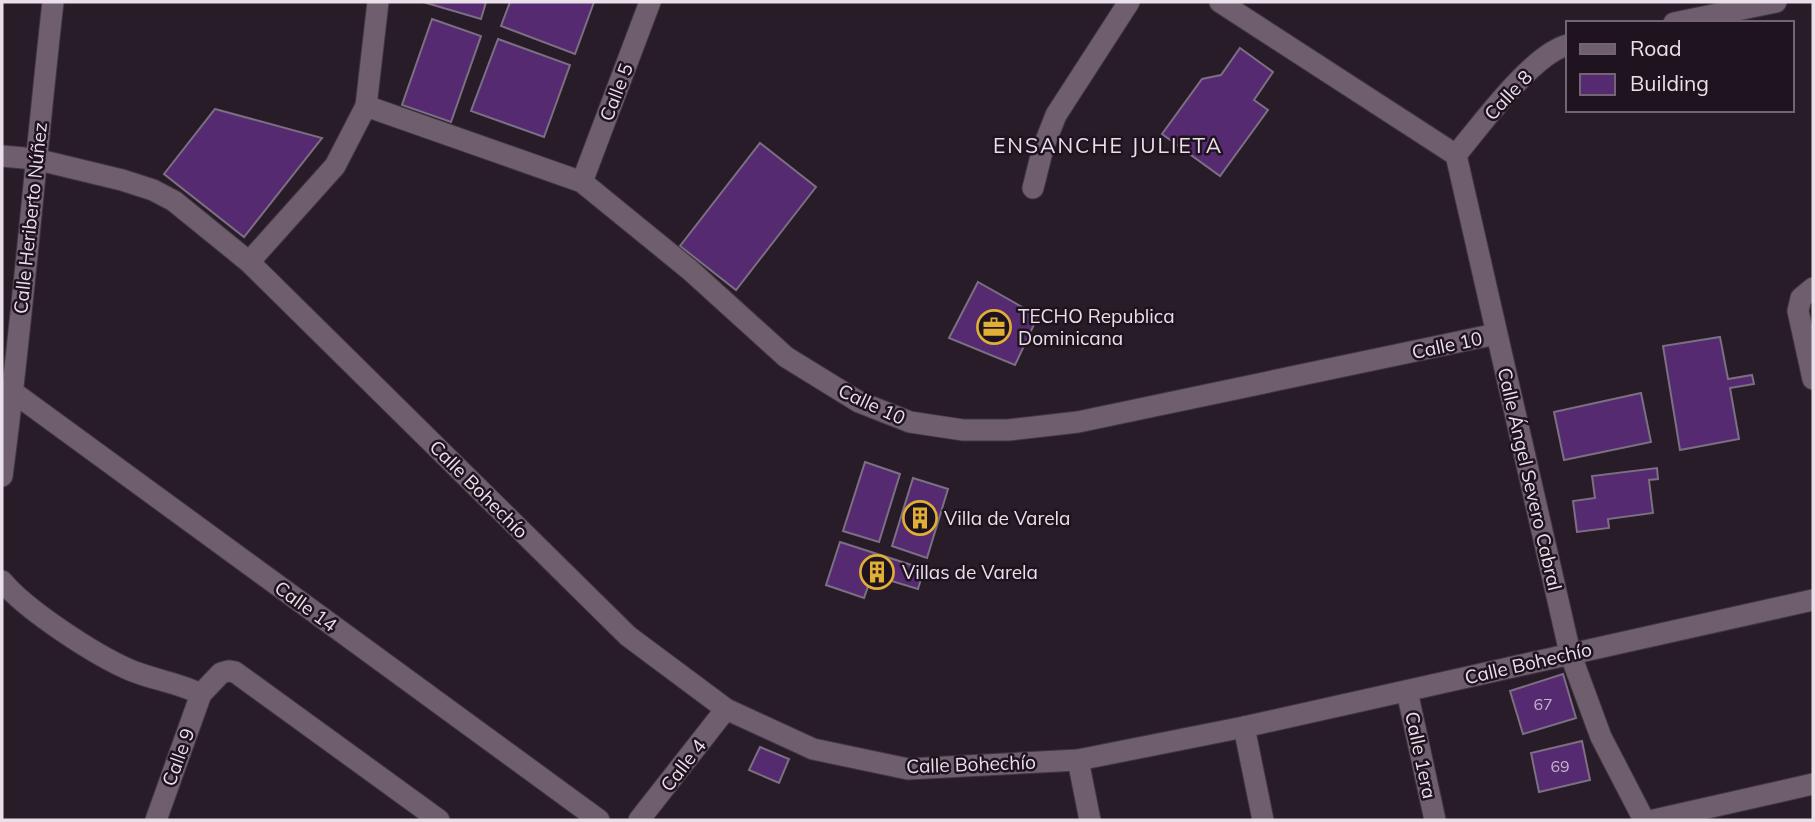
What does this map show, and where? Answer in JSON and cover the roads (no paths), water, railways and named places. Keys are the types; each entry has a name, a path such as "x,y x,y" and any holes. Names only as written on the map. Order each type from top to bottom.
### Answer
{"street":[{"name":"Calle Heriberto Núñez","path":"2,476 53,2"},
{"path":"249,262 335,166 366,106 379,2"},
{"name":"Calle 5","path":"582,182 650,2"},
{"path":"1033,188 1043,148 1056,115 1129,2"},
{"path":"1220,2 1455,155"},
{"path":"1681,21 1741,5 1776,2"},
{"name":"Calle 8","path":"1455,155 1525,74 1560,47 1566,46"},
{"name":"Calle 10","path":"366,106 582,182 690,270 786,357 859,402 910,422 964,430 1008,430 1078,422 1496,334"},
{"name":"Calle Ángel Severo Cabral","path":"1455,155 1570,653 1601,737 1644,820"},
{"name":"Calle Bohechío","path":"2,156 35,159 122,180 153,190 174,201 249,262 628,636 726,709 813,749 908,769 1078,760 1244,727 1813,600"},
{"path":"1813,288 1801,298 1798,311 1813,379"},
{"name":"Calle 14","path":"13,392 599,820"},
{"path":"2,581 34,610 101,656 132,671 180,684 201,694 221,673 235,672 439,820"},
{"name":"Calle 1era","path":"1407,691 1434,820"},
{"name":"Calle 9","path":"156,820 201,694"},
{"name":"Calle 4","path":"639,820 726,709"},
{"path":"1244,727 1263,820"},
{"path":"1078,760 1090,820"},
{"path":"1654,820 1813,784"}],"place":[{"name":"TECHO Republica Dominicana","path":"994,327"},
{"name":"Villa de Varela","path":"920,518"},
{"name":"Villas de Varela","path":"877,572"}],"district":[{"name":"ENSANCHE JULIETA","path":"1108,146"}]}
